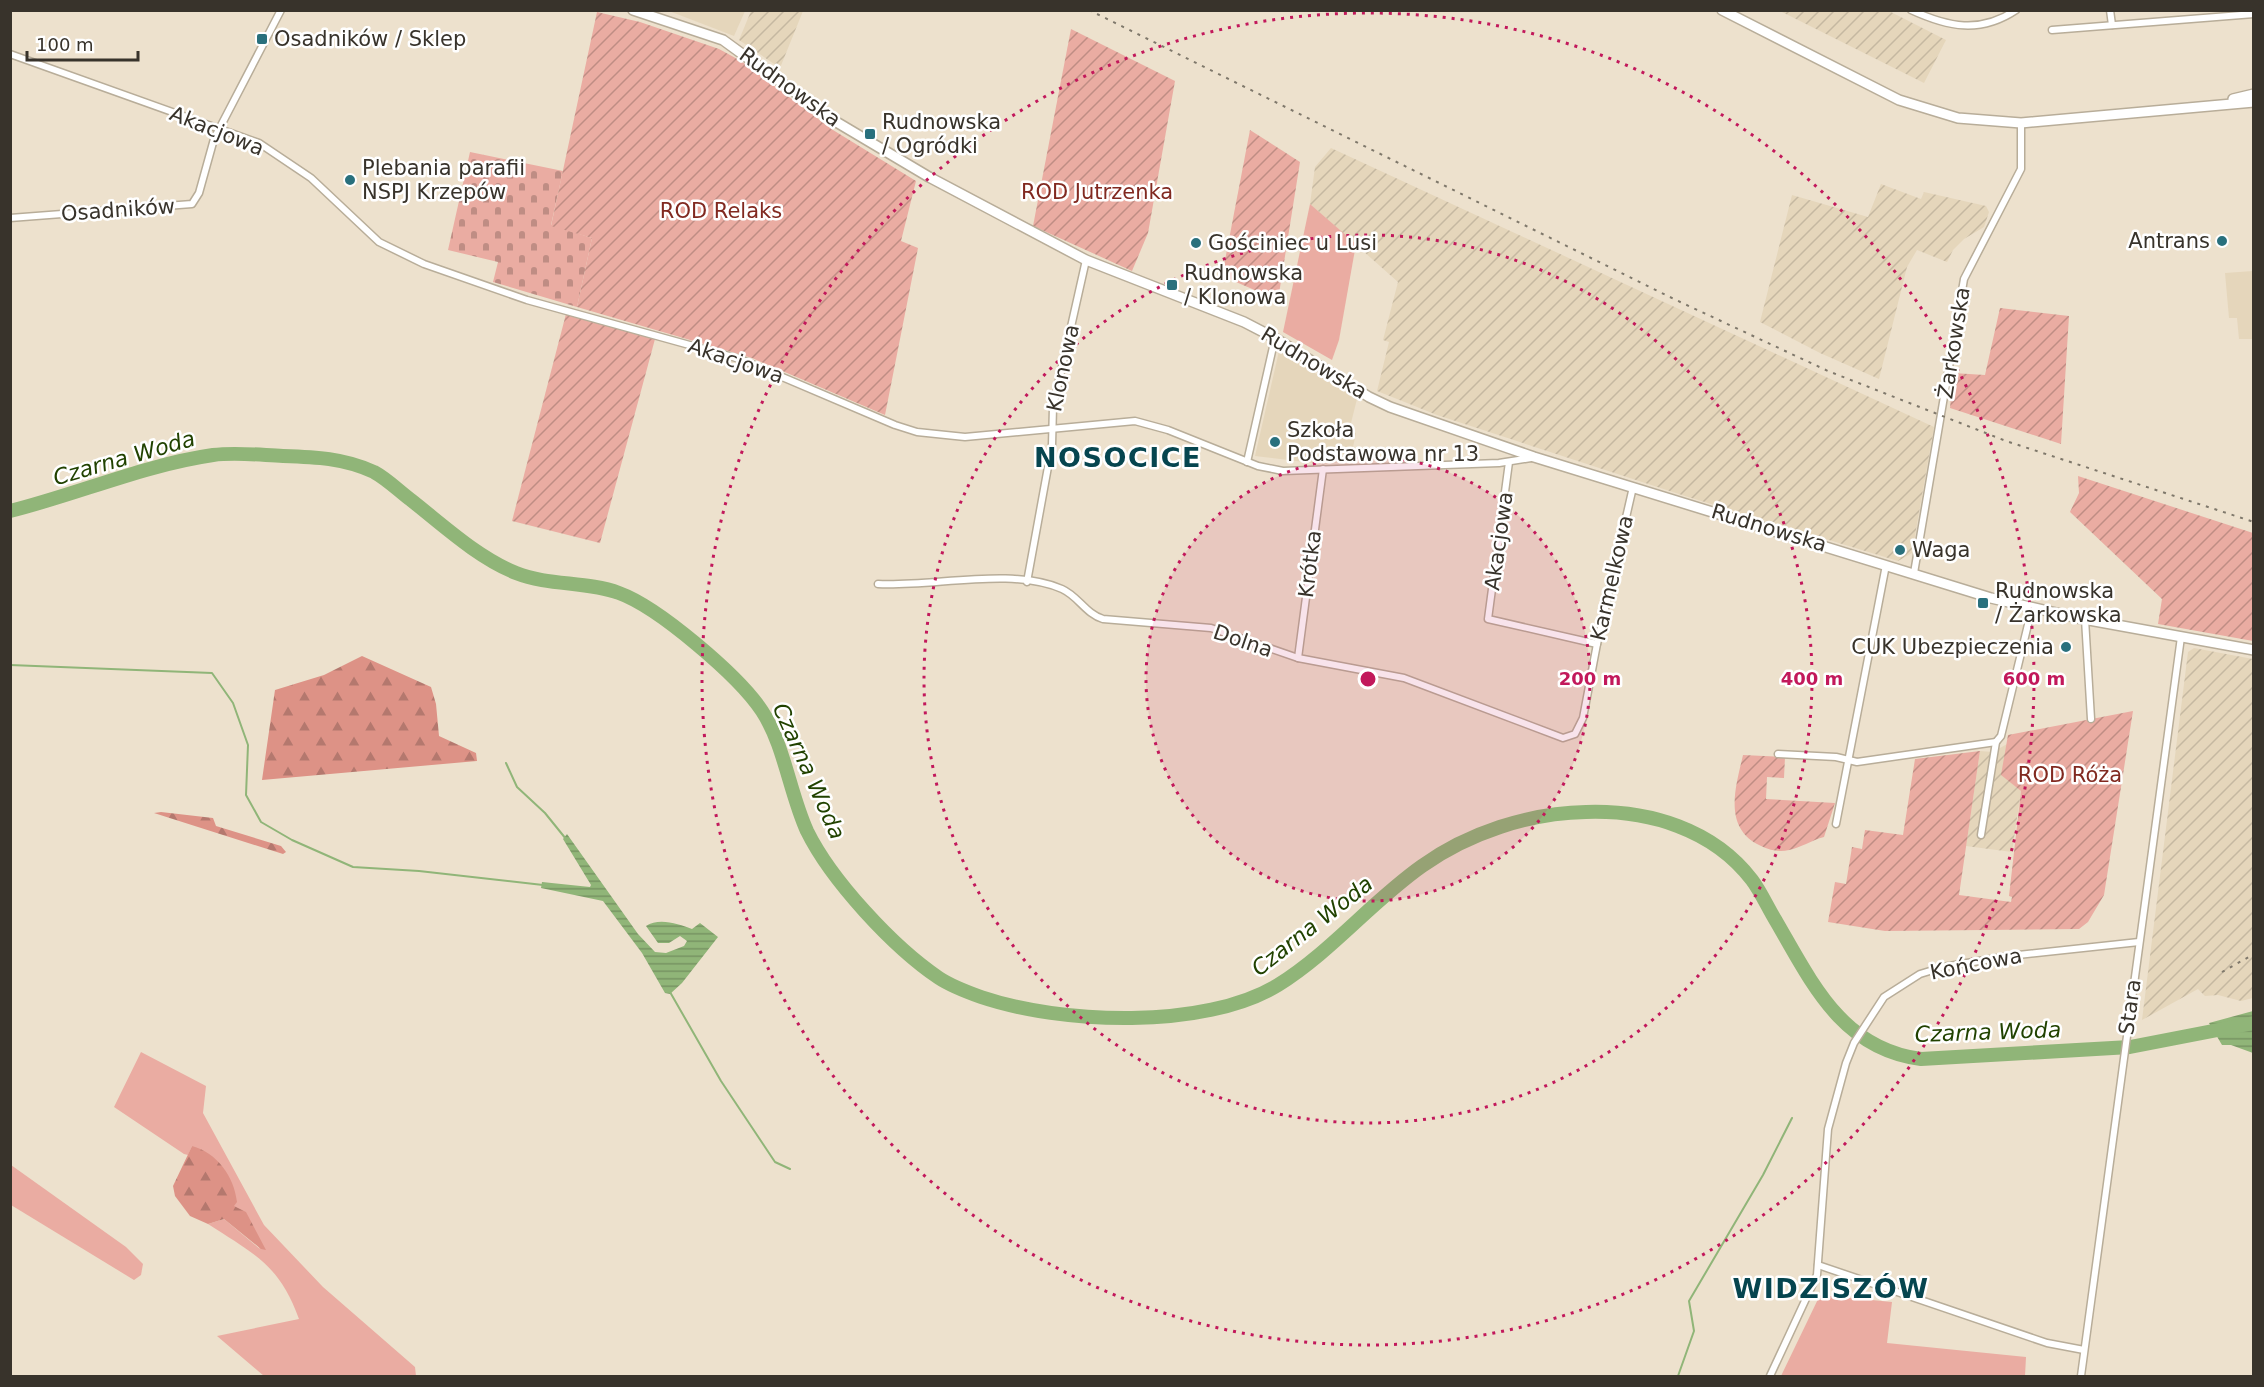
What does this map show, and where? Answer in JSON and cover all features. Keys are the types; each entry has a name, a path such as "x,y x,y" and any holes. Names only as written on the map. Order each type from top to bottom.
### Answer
{"main road":[{"name":"Rudnowska","path":"633,10 708,34 733,46 833,120 870,143 1086,260 1244,322 1275,338 1375,400 1425,421 1534,457 2032,608 2253,650"},
{"path":"1725,11 1899,100 1958,118 2021,123 2253,102"},
{"path":"2220,104 2253,94"}],"street":[{"name":"Osadników","path":"10,218 192,204 199,193 211,147 280,10"},
{"path":"1911,10 1950,25 1966,27 1985,25 2016,10"},
{"path":"2110,10 2112,25"},
{"path":"2052,30 2219,13 2253,14"},
{"name":"Akacjowa","path":"10,54 259,143 311,178 379,242 404,256 527,300 740,359 917,432 965,437 1142,422 1247,462 1283,471 1509,462 1534,457"},
{"name":"Żarkowska","path":"1914,573 1964,279 2021,169 2021,123"},
{"name":"Klonowa","path":"1027,582 1052,445 1053,407 1086,260"},
{"path":"1247,462 1275,338"},
{"name":"Akacjowa","path":"1509,462 1488,619 1597,644"},
{"name":"Krótka","path":"1298,658 1323,469"},
{"name":"Karmelkowa","path":"1586,705 1597,644 1633,487"},
{"path":"1836,824 1850,761 1886,565"},
{"name":"Dolna","path":"878,584 971,580 1027,582 1063,589 1090,613 1102,619 1210,628 1298,658 1416,681 1563,738 1569,737 1579,729 1586,705"},
{"path":"1981,835 1996,742 2001,736 2032,608"},
{"path":"2085,619 2091,719"},
{"name":"Stara","path":"2081,1377 2181,637"},
{"path":"1778,754 1865,762 1996,742"},
{"name":"Końcowa","path":"1770,1377 1812,1289 1818,1265 1828,1129 1846,1063 1854,1043 1884,997 1920,974 2009,956 2139,942"},
{"path":"1818,1265 2047,1343 2084,1350"}],"shaded area":[{"path":"669,11 745,11 734,36"},
{"path":"751,11 803,11 780,68 739,40"},
{"path":"1780,11 1889,11 1946,40 1924,83"},
{"path":"1331,148 1934,427 1912,553 1898,561 1685,496 1437,415 1377,391 1389,342 1383,340 1398,282 1310,204 1315,167"},
{"path":"1881,184 1921,199 1924,192 1986,206 1989,212 1984,227 1964,239 1953,250 1947,262 1917,250 1907,267 1879,379 1820,353 1760,322 1792,195 1868,217"},
{"path":"2253,271 2253,339 2239,339 2237,318 2229,318 2225,273"},
{"path":"1279,351 1357,399 1349,431 1356,433 1350,461 1320,464 1255,456"},
{"path":"2194,648 2253,659 2253,998 2241,1001 2218,995 2205,996 2198,989 2142,1020 2188,652"},
{"path":"2007,744 2002,775 2021,791 2012,852 1966,846 1980,751 1993,752"},
{"path":"567,834 638,934 655,952 666,953 684,946 687,941 680,936 669,943 658,943 646,926 651,923 675,923 692,929 700,923 718,937 682,983 670,994 665,993 642,953 603,901 541,888 542,882 590,887 591,885 563,839"},
{"path":"2253,1011 2253,1053 2231,1045 2222,1045 2209,1023"}],"green space":[{"name":"ROD Relaks","path":"597,12 640,22 719,49 741,61 833,130 916,181 901,241 918,248 885,415 752,358 577,307 592,238 551,226"},
{"name":"ROD Jutrzenka","path":"1071,29 1175,81 1148,233 1132,271 1033,226"},
{"path":"1250,130 1300,162 1278,300 1222,276"},
{"path":"470,152 563,171 551,225 592,238 577,307 493,282 498,262 448,250"},
{"path":"1310,204 1356,244 1339,340 1332,360 1283,332"},
{"path":"2000,308 2069,316 2061,444 1950,408 1953,373 1985,375"},
{"path":"566,314 655,339 600,543 512,521"},
{"path":"2078,476 2253,533 2253,641 2158,624 2162,599 2070,512 2079,493"},
{"path":"362,656 431,687 436,704 439,736 476,753 477,761 262,780 275,690 324,675"},
{"name":"ROD Róża","path":"2133,711 2104,895 2088,922 2079,929 1885,931 1828,922 1835,882 1846,884 1852,847 1862,849 1865,830 1903,835 1915,759 1980,751 1959,895 2011,902 2012,897 2009,896 2021,791 2001,775 2008,735"},
{"path":"1743,755 1785,757 1784,778 1767,777 1766,799 1835,803 1824,837 1793,849 1781,851 1757,844 1746,836 1739,826 1735,804 1737,779"},
{"path":"154,813 213,818 216,826 281,846 286,852 283,854"},
{"path":"141,1052 206,1086 203,1113 264,1225 323,1287 415,1367 416,1376 264,1376 217,1336 299,1319 283,1285 274,1273 252,1253 208,1224 224,1219 260,1249 192,1146 188,1155 184,1154 114,1107"},
{"path":"192,1146 209,1154 223,1167 235,1192 237,1202 234,1206 246,1212 266,1250 261,1249 224,1219 208,1224 190,1216 175,1196 173,1186"},
{"path":"11,1165 126,1247 143,1264 141,1275 134,1280 11,1205"},
{"path":"1820,1295 1892,1302 1887,1343 2026,1357 2025,1376 1781,1376"}],"waterway":[{"name":"Czarna Woda","path":"10,511 136,473 213,455 248,454 329,459 374,472 474,550 502,566 516,573 541,580 594,587 619,593 655,612 696,644 751,696 770,724 807,831 847,891 902,949 939,978 970,993 1014,1006 1051,1013 1132,1018 1173,1016 1212,1010 1247,1000 1278,985 1297,972 1316,958 1403,880 1440,854 1459,844 1500,827 1543,816 1610,812 1656,819 1678,826 1699,836 1736,862 1752,880 1803,967 1832,1010 1870,1042 1894,1053 1921,1059 2130,1047 2254,1023"},
{"path":"10,665 212,673 233,703 248,745 246,795 261,822 292,840 353,867 419,871 543,885"},
{"path":"506,763 517,787 545,813 566,839"},
{"path":"670,992 721,1081 775,1162 790,1169"},
{"path":"1678,1376 1694,1331 1689,1301 1763,1175 1792,1118"}],"railway":[{"path":"1089,10 1676,300 1828,371 2006,441 2254,522"},
{"path":"2222,972 2254,954"}],"place":[{"name":"Osadników / Sklep","path":"262,39"},
{"name":"Rudnowska / Ogródki","path":"870,134"},
{"name":"Plebania parafii NSPJ Krzepów","path":"350,180"},
{"name":"Antrans","path":"2222,241"},
{"name":"Gościniec u Lusi","path":"1196,243"},
{"name":"Rudnowska / Klonowa","path":"1172,285"},
{"name":"Szkoła Podstawowa nr 13","path":"1275,442"},
{"name":"Waga","path":"1900,550"},
{"name":"Rudnowska / Żarkowska","path":"1983,603"},
{"name":"CUK Ubezpieczenia","path":"2066,647"}],"district":[{"name":"NOSOCICE","path":"1118,457"},
{"name":"WIDZISZÓW","path":"1831,1288"}]}
